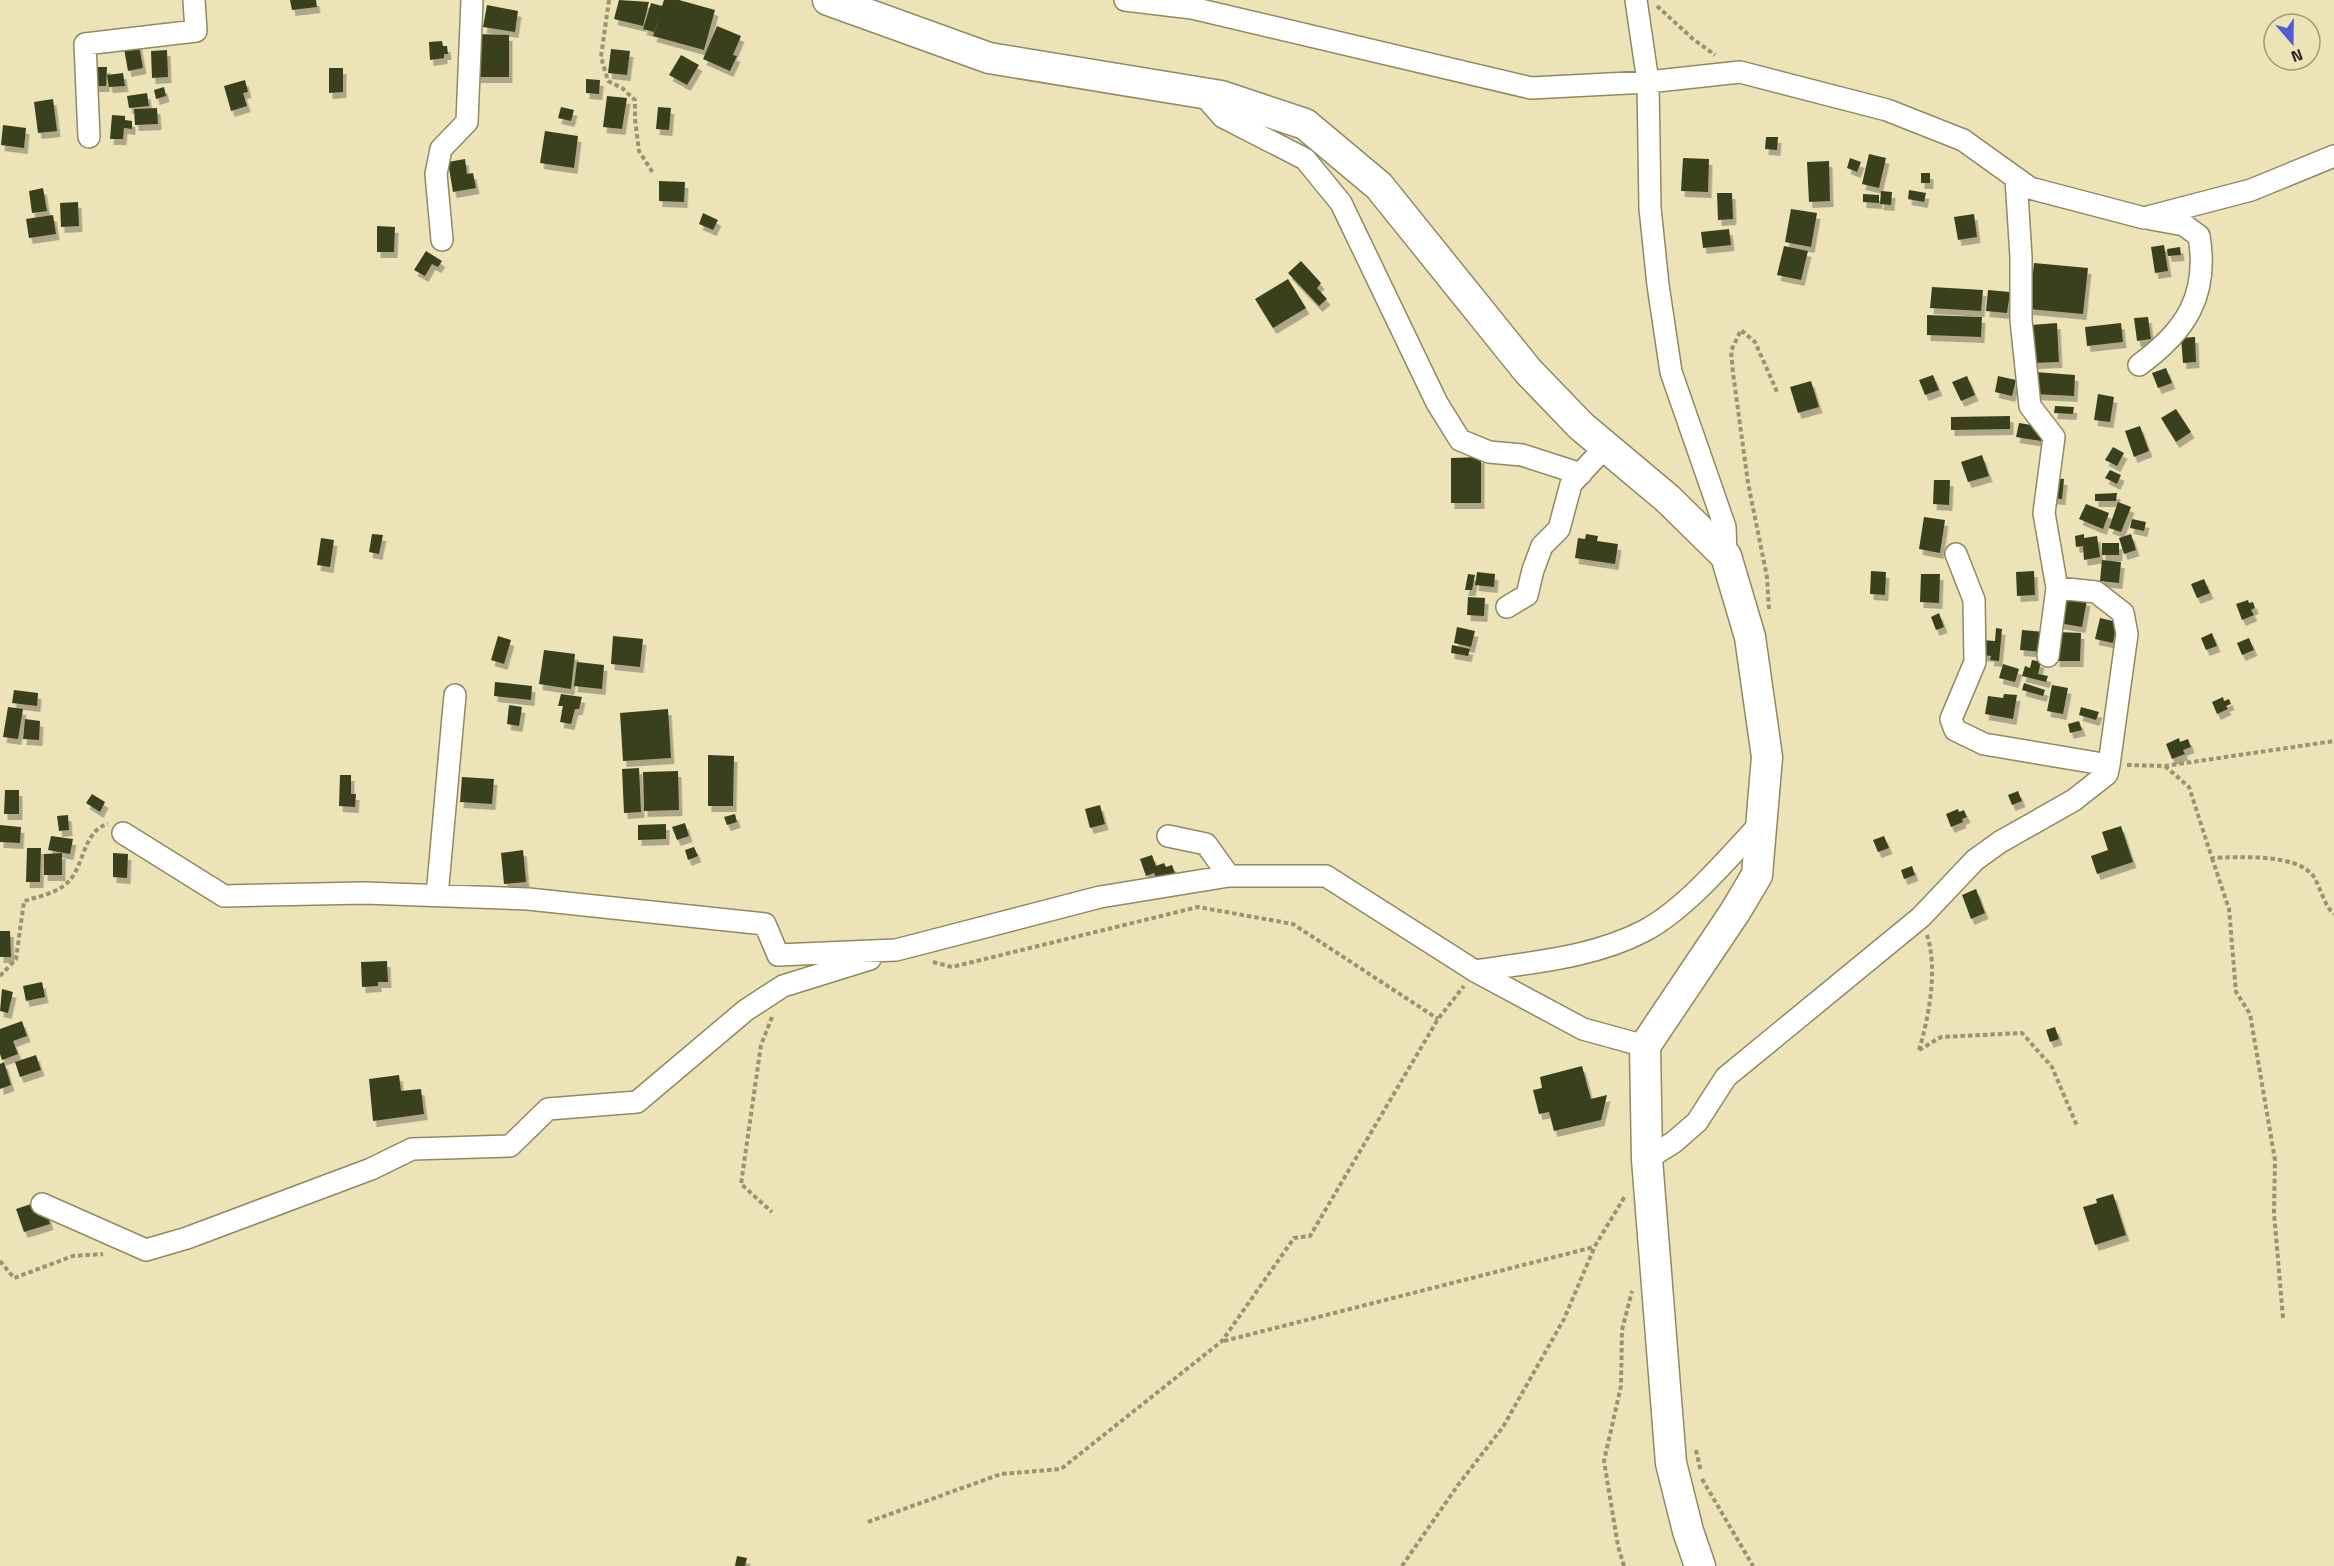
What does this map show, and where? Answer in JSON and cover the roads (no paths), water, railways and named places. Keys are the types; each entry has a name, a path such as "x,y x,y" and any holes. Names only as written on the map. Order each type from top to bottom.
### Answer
{"street":[{"path":"89,137 85,44 196,31 194,0"},
{"path":"442,240 436,174 441,149 467,122 472,0"},
{"path":"828,0 988,58 1221,96 1305,124 1379,186 1528,371 1581,426 1668,499 1726,556"},
{"path":"1125,0 1192,8 1531,88 1648,82 1740,72 1887,110 1963,140 2030,188 2144,218 2184,225 2199,236 2202,255 2196,302 2175,335 2139,365"},
{"path":"1636,0 1648,82 1650,208 1658,285 1671,372 1725,527 1726,556 1750,637 1767,757 1757,875 1735,912 1645,1046 1647,1159 1671,1463 1688,1532 1700,1566"},
{"path":"1202,93 1223,117 1305,159 1341,203 1437,403 1460,440 1490,452 1522,454 1581,474"},
{"path":"2144,218 2251,190 2334,156"},
{"path":"2016,178 2021,257 2021,320 2030,406 2054,437 2044,513 2057,588 2048,656"},
{"path":"1507,607 1527,595 1542,546 1559,530 1571,484 1606,446"},
{"path":"1956,554 1974,600 1975,662 1951,719 1955,730 1984,744 2109,765"},
{"path":"1647,1159 1674,1142 1697,1122 1726,1077 1921,917 1975,860 2000,842 2074,800 2107,774 2127,634 2123,613 2096,592 2057,588"},
{"path":"437,896 455,695"},
{"path":"1475,971 1591,952 1644,931 1690,898 1761,823"},
{"path":"123,833 224,896 364,893 528,899 765,924 778,955 896,950"},
{"path":"1168,836 1206,844 1228,876"},
{"path":"42,1204 146,1250 187,1239 371,1169 412,1149 510,1146 548,1109 637,1102 746,1010 783,986 896,950 1100,897 1228,876 1326,876 1475,971 1583,1029 1645,1046"}]}
